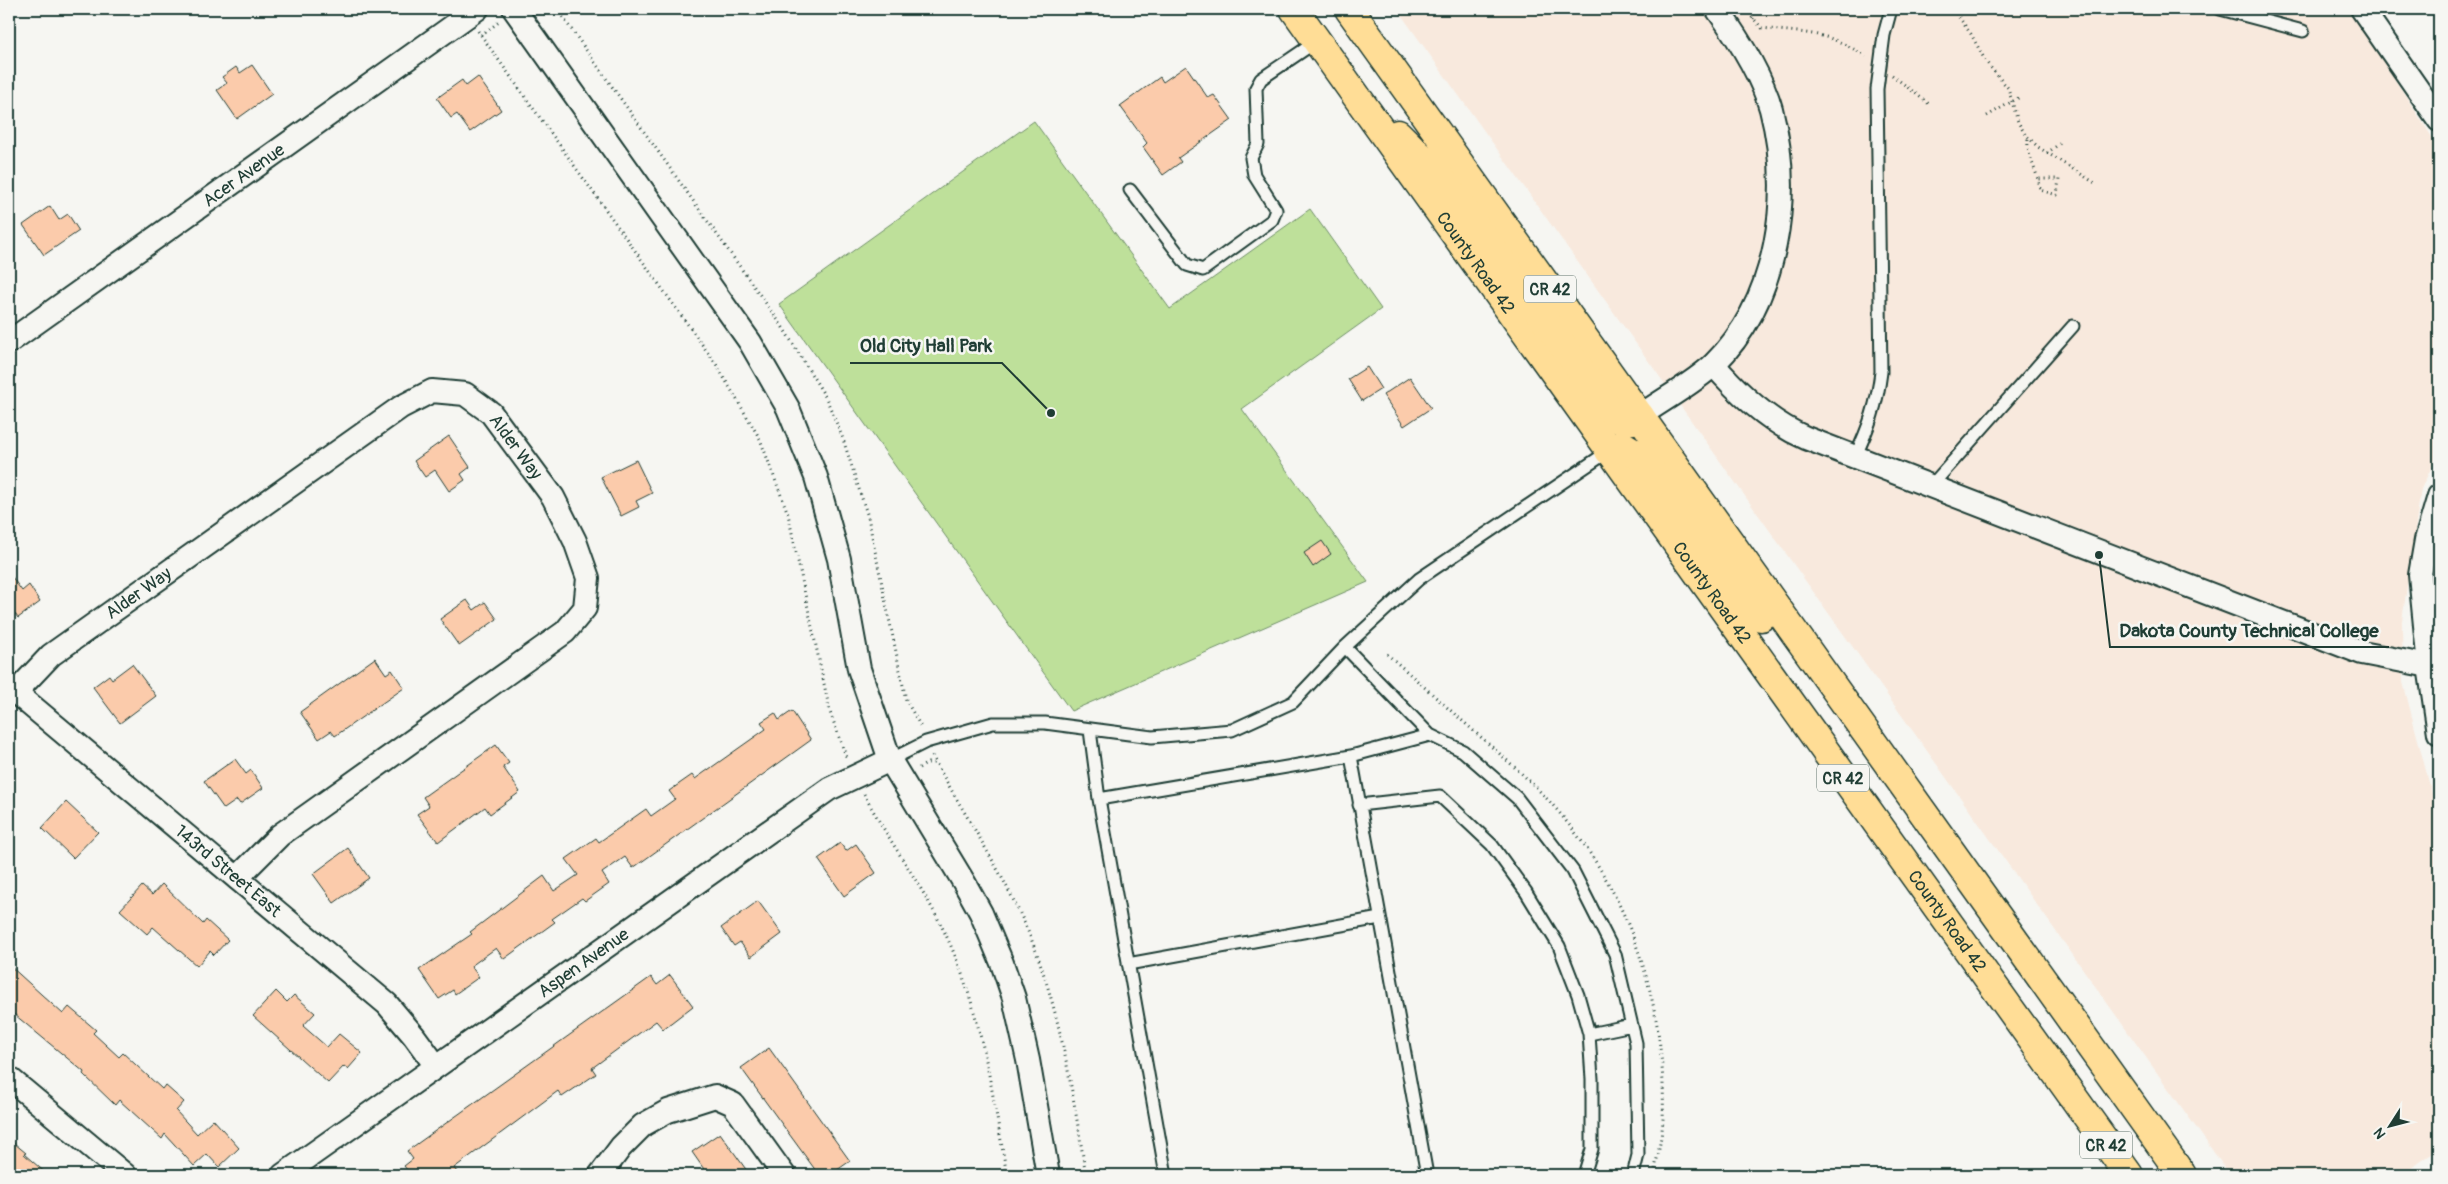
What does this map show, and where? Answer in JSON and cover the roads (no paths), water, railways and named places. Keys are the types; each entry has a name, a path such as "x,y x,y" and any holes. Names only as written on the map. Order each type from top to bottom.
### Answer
{"highway":[{"name":"County Road 42","path":"1294,9 1609,452 2129,1175"},
{"name":"CR 42","path":"1349,9 2182,1175"},
{"path":"1356,96 1415,149 1438,174 1610,410 1622,421 1633,420 1640,416"},
{"path":"1609,452 1622,445 1640,456 1652,469 1800,672 1831,709 1878,748"}],"street":[{"path":"514,9 750,342 788,408 821,496 839,559 859,669 890,760 981,913 1014,998 1028,1060 1048,1175"},
{"path":"1640,416 1714,364 1740,333 1759,298 1768,273 1781,190 1780,151 1770,107 1757,75 1718,9"},
{"path":"2362,9 2439,120"},
{"name":"Acer Avenue","path":"9,342 472,12"},
{"path":"1714,364 1734,388 1787,430 2362,653 2429,666"},
{"name":"Alder Way","path":"12,689 51,655 401,407 432,391 465,394 491,412 553,497 576,542 588,578 585,608 565,632 280,834 237,878"},
{"path":"2439,496 2426,540 2420,575 2429,666 2439,733"},
{"name":"143rd Street East","path":"12,689 387,1004 436,1066"},
{"name":"Aspen Avenue","path":"283,1175 829,789 890,760"},
{"path":"9,1078 125,1175"},
{"path":"600,1175 621,1147 643,1125 668,1111 715,1096 733,1104 784,1175"}],"lane":[{"path":"1854,457 1870,424 1877,401 1881,372 1877,89 1879,66 1891,9"},
{"path":"2220,9 2303,31"},
{"path":"1130,190 1186,265 1203,270 1272,220 1276,210 1254,175 1251,158 1258,144 1256,88 1261,79 1316,41"},
{"path":"1931,486 2073,326"},
{"path":"890,760 926,742 993,722 1045,723 1152,737 1232,730 1293,702 1345,648 1419,579 1609,452"},
{"path":"1345,648 1430,735 1463,751 1517,798 1573,871 1615,954 1636,1043 1638,1155 1633,1175"},
{"path":"1090,730 1099,799 1166,1175"},
{"path":"1099,799 1351,756 1430,735"},
{"path":"1351,756 1427,1175"},
{"path":"1360,805 1440,796 1492,845 1526,892 1559,946 1578,995 1589,1034 1592,1078 1592,1149 1584,1175"},
{"path":"1128,964 1380,918"},
{"path":"1589,1034 1632,1025"}],"place":[{"name":"Old City Hall Park","path":"1051,413"},
{"name":"Dakota County Technical College","path":"2099,555"}]}
